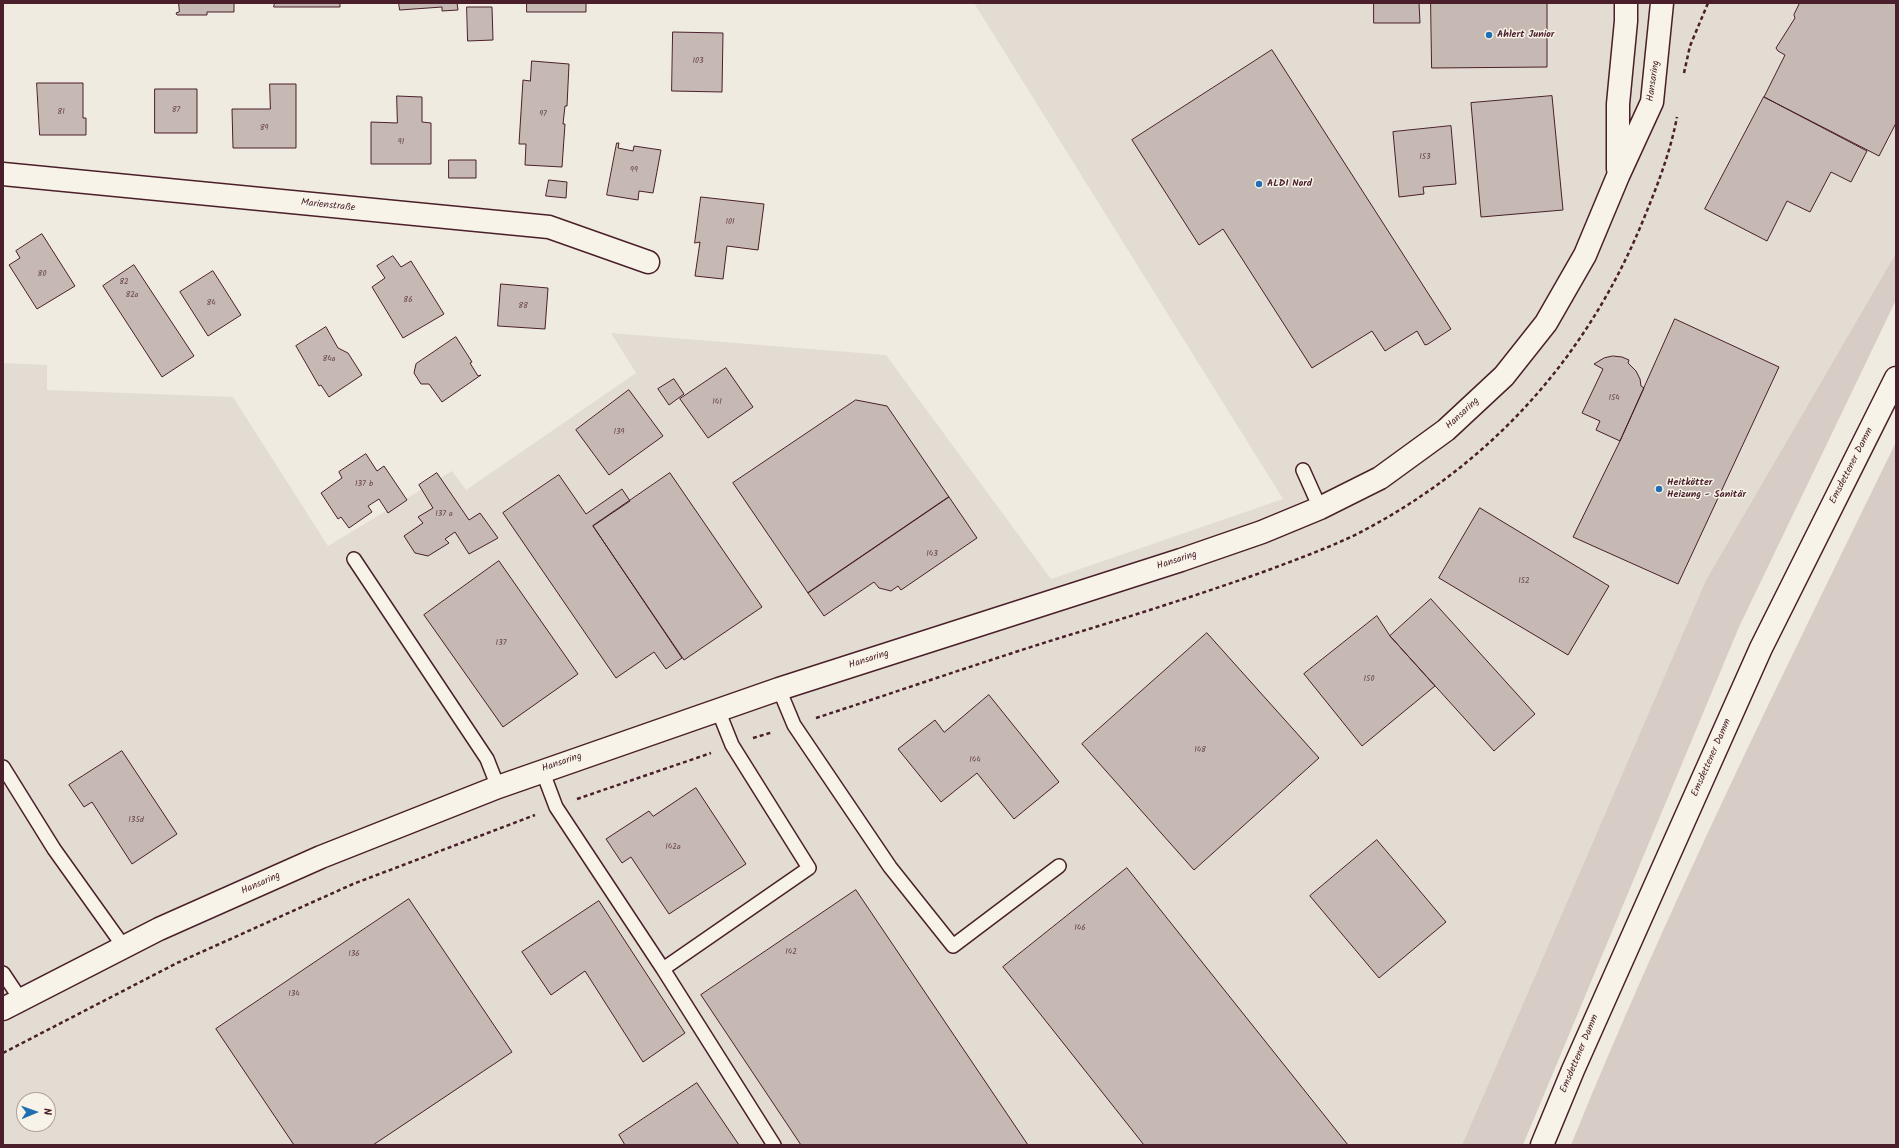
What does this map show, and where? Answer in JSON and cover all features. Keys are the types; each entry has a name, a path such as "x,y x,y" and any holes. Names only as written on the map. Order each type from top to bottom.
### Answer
{"street":[{"name":"Hansaring","path":"1618,176 1618,104 1626,21 1626,3"},
{"name":"Hansaring","path":"12,1004 124,947 321,857 542,770 779,689 1181,560 1262,532 1320,508 1380,478 1446,430 1504,376 1546,323 1585,255 1618,176 1652,102 1662,3"},
{"name":"Marienstraße","path":"3,174 549,227 648,262"},
{"name":"Emsdettener Damm","path":"1542,1145 1573,1070 1761,648 1896,378"}],"lane":[{"path":"1303,470 1320,508"},
{"path":"354,559 487,759 498,787"},
{"path":"779,689 794,725 890,866 953,946 1059,866"},
{"path":"663,969 809,868 732,745 718,710"},
{"path":"3,767 54,849 124,947"},
{"path":"542,770 556,806 663,969 774,1145"},
{"path":"3,973 12,1004"}],"shaded area":[{"path":"974,3 1896,3 1896,253 1706,580 1462,1145 3,1145 3,363 47,365 47,390 233,397 328,546 452,471 466,490 636,373 611,333 886,355 1051,579 1283,499"},
{"path":"1896,253 1896,300 1739,627 1523,1145 1462,1145 1706,580"},
{"path":"1896,442 1896,1145 1571,1145 1608,1056 1687,879 1769,703"}],"building":[{"path":"179,3 234,3 234,12 207,12 207,15 177,15 176,13 179,12"},
{"path":"275,3 340,3 340,7 274,7"},
{"path":"399,3 457,3 458,10 442,11 442,7 400,10"},
{"path":"527,3 586,3 586,12 527,12"},
{"path":"1374,3 1419,3 1420,23 1374,23"},
{"name":"Ahlert Junior","path":"1431,3 1547,3 1547,67 1432,68"},
{"path":"1800,3 1896,3 1896,123 1879,156 1764,97 1785,55 1776,48 1795,18 1794,15"},
{"path":"467,7 492,7 493,40 468,41"},
{"path":"673,32 723,33 722,92 672,91"},
{"name":"ALDI Nord","path":"1272,50 1451,329 1428,344 1425,345 1417,331 1385,351 1372,331 1312,368 1223,229 1199,245 1132,140"},
{"path":"532,61 569,64 567,106 565,106 563,124 565,124 562,167 525,165 526,144 519,144 523,80 530,81"},
{"path":"37,83 83,83 83,118 86,118 86,135 40,135"},
{"path":"270,84 296,84 296,148 233,148 232,109 270,109"},
{"path":"155,89 197,89 197,133 155,133"},
{"path":"397,96 422,97 422,122 431,123 431,164 371,164 371,122 397,123"},
{"path":"1552,96 1563,210 1481,217 1471,103"},
{"path":"1764,97 1867,151 1851,182 1831,172 1810,212 1787,201 1767,241 1705,209"},
{"path":"1451,126 1456,184 1423,187 1424,194 1399,197 1393,132"},
{"path":"617,143 619,143 618,148 633,151 634,146 661,150 653,193 639,191 638,200 607,195"},
{"path":"449,160 476,160 476,178 449,178"},
{"path":"549,180 567,182 566,198 546,196"},
{"path":"701,197 764,204 758,250 727,246 723,279 695,276 700,242 695,243"},
{"path":"42,234 75,286 37,309 9,265 20,258 16,251"},
{"path":"393,256 401,267 411,261 444,314 403,338 372,287 385,278 377,266"},
{"path":"134,265 194,356 162,377 103,286"},
{"path":"213,271 241,315 208,336 180,292"},
{"path":"501,284 548,288 545,329 498,326"},
{"name":"Heitkötter Heizung - Sanitär","path":"1675,319 1779,367 1678,584 1573,537 1620,441"},
{"path":"326,327 338,348 348,353 362,375 329,397 321,385 319,386 296,346"},
{"path":"456,337 472,362 470,363 478,376 481,375 442,402 429,384 421,384 414,373 416,364"},
{"path":"1613,356 1622,357 1629,360 1628,363 1636,371 1640,379 1641,386 1644,388 1620,441 1596,430 1600,421 1582,413 1603,369 1594,364 1604,358"},
{"path":"726,368 753,407 708,438 680,399"},
{"path":"674,379 684,394 669,405 658,389"},
{"path":"629,390 663,436 609,475 576,430"},
{"path":"856,400 887,406 949,497 808,593 733,483"},
{"path":"366,454 377,471 384,466 407,500 388,513 379,499 368,506 372,512 349,528 341,517 338,519 321,493 342,478 339,472"},
{"path":"437,473 469,520 480,513 498,538 469,554 455,532 445,539 449,543 428,556 415,553 404,536 423,523 418,517 433,508 419,485"},
{"path":"670,473 762,607 684,660 593,526"},
{"path":"559,475 586,514 622,489 630,501 593,526 682,658 666,669 654,652 616,678 503,513"},
{"path":"949,497 977,538 901,590 898,586 891,591 879,588 874,582 824,616 808,593"},
{"path":"1480,508 1609,586 1568,655 1439,578"},
{"path":"499,561 578,674 503,727 424,615"},
{"path":"1431,599 1535,714 1494,751 1390,636"},
{"path":"1377,616 1390,636 1435,686 1362,746 1304,674"},
{"path":"1207,633 1319,758 1194,870 1082,744"},
{"path":"989,695 1059,782 1014,819 977,773 941,802 898,749 935,720 944,732"},
{"path":"122,751 177,834 132,864 92,802 84,807 69,785"},
{"path":"696,788 746,864 669,914 631,857 622,863 606,839 649,811 653,816"},
{"path":"1377,840 1446,922 1379,978 1310,896"},
{"path":"1127,868 1348,1145 1144,1145 1003,967"},
{"path":"856,890 1028,1145 801,1145 701,995"},
{"path":"409,899 512,1052 373,1145 294,1145 216,1029"},
{"path":"599,901 685,1033 643,1062 585,971 551,995 522,952"},
{"path":"697,1083 739,1145 625,1145 619,1135"}],"place":[{"name":"Ahlert Junior","path":"1489,35"},
{"name":"ALDI Nord","path":"1259,184"},
{"name":"Heitkötter Heizung - Sanitär","path":"1659,489"}]}
